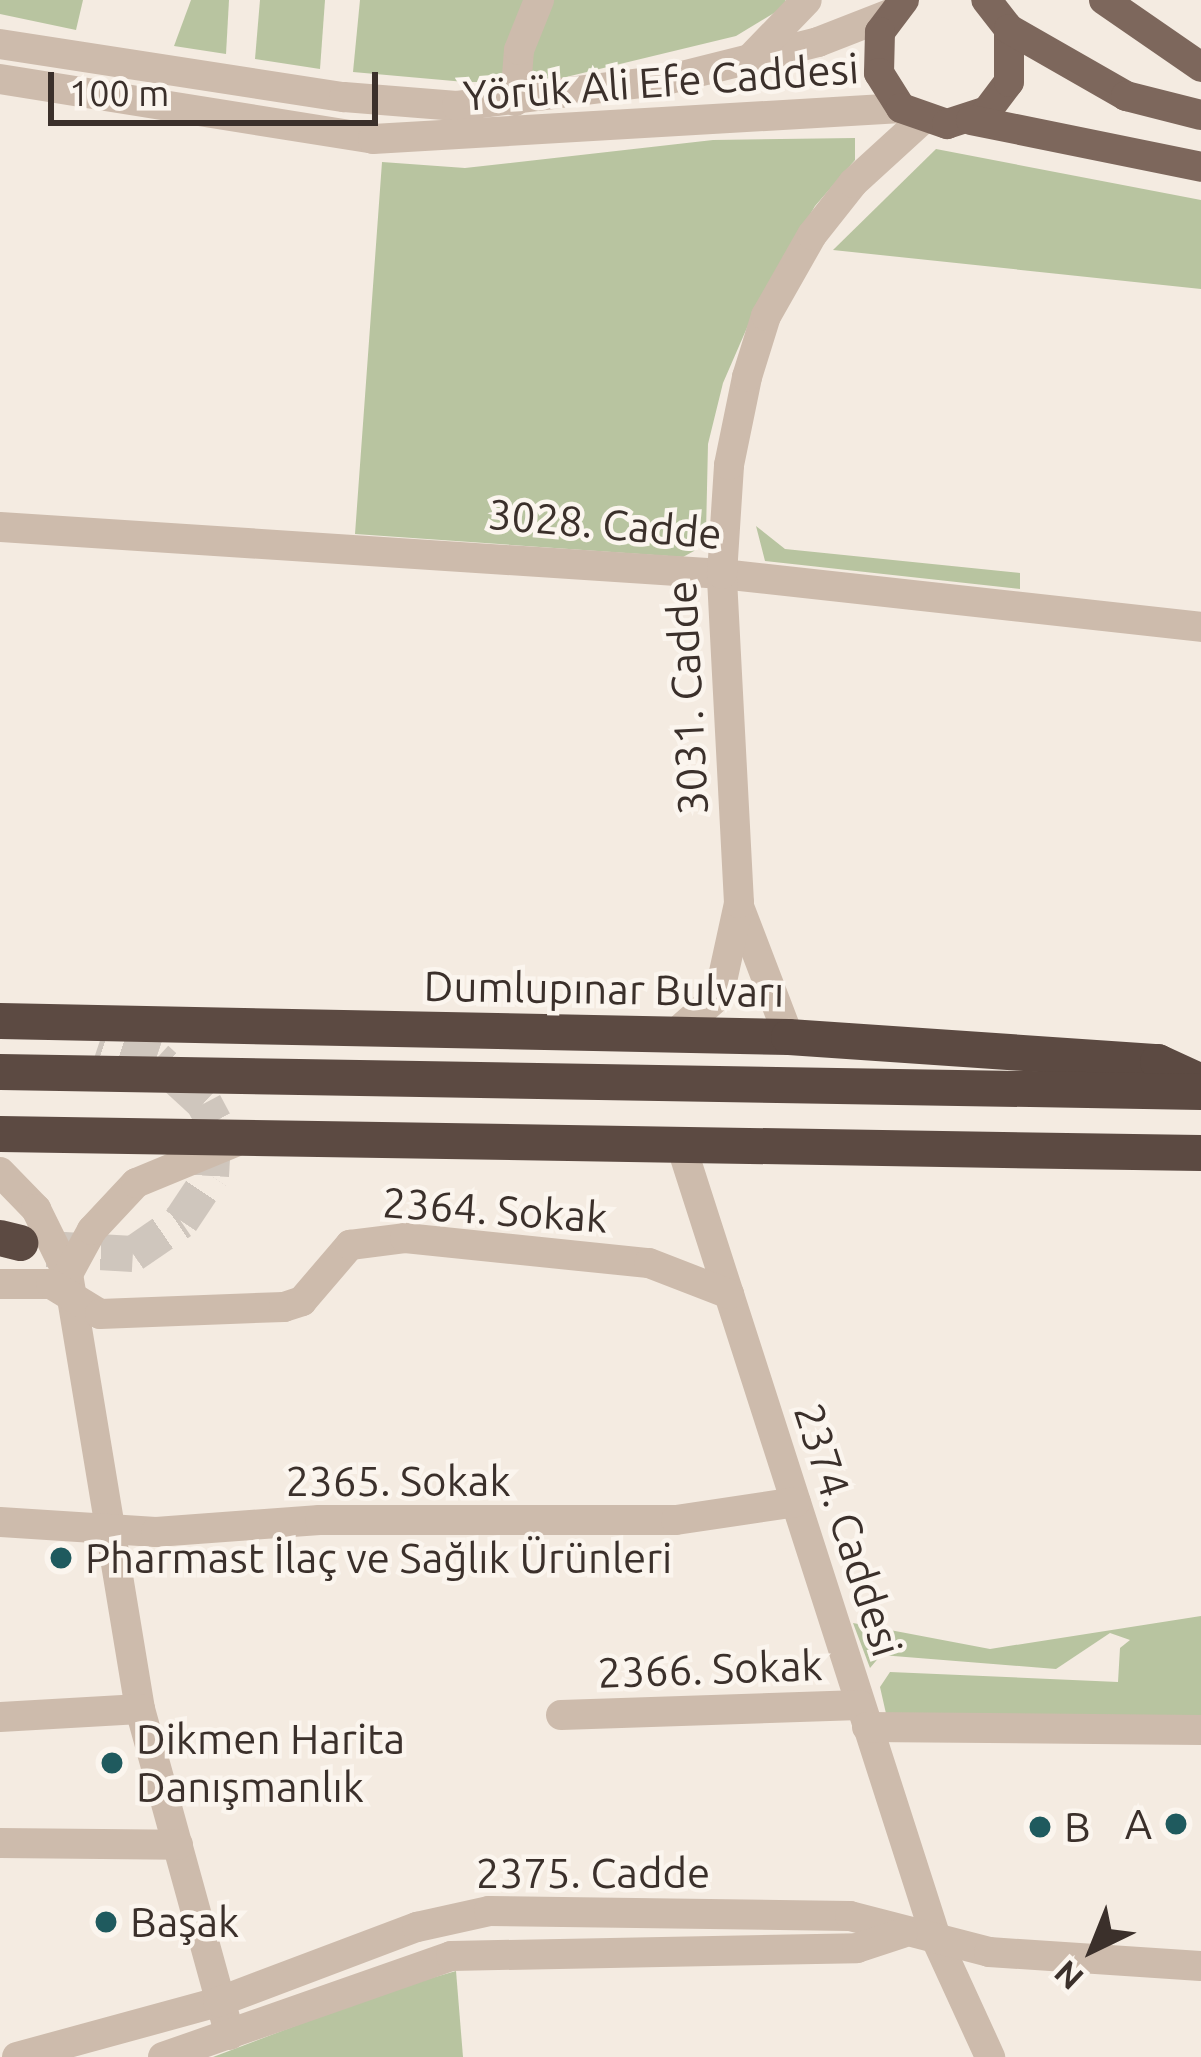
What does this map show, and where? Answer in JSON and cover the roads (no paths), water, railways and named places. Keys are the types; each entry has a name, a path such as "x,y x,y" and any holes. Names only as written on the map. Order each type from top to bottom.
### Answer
{"highway":[{"name":"Dumlupınar Bulvarı","path":"0,1022 789,1037 1158,1062 1201,1082"},
{"path":"0,1040 100,1040"},
{"path":"0,1072 1201,1092"},
{"path":"0,1134 1201,1153"}],"main road":[{"path":"1104,0 1201,67"},
{"path":"988,1 1009,29 1126,96 1201,115"},
{"path":"897,7 876,52 887,92 912,114 971,119 1201,167"},
{"path":"971,119 1009,82 1009,29"}],"street":[{"path":"515,101 519,50 539,0"},
{"path":"748,61 807,0"},
{"name":"Yörük Ali Efe Caddesi","path":"0,44 387,102 515,101 748,61 897,7"},
{"name":"Yörük Ali Efe Caddesi","path":"0,79 373,139 912,114"},
{"name":"3031. Cadde","path":"676,1034 718,995 739,903 722,574 729,465 766,316 831,208 912,114"},
{"name":"3028. Cadde","path":"0,527 722,574 1201,627"},
{"name":"3031. Cadde","path":"739,903 789,1037"},
{"path":"70,1284 80,1246 136,1183 248,1137"},
{"name":"2374. Caddesi","path":"681,1145 937,1940 990,2057"},
{"path":"0,1172 36,1209 70,1284 114,1528 140,1709 230,2035"},
{"name":"2364. Sokak","path":"0,1284 70,1284 100,1314 284,1307 302,1301 350,1244 405,1238 649,1263 729,1294"},
{"name":"2365. Sokak","path":"0,1522 114,1528 676,1520 796,1502"},
{"path":"0,1717 140,1709"},
{"name":"2366. Sokak","path":"561,1715 864,1716 1201,1730"},
{"path":"0,1843 178,1845"},
{"name":"2375. Cadde","path":"16,2057 218,2002 417,1927 489,1911 850,1916 989,1952 1201,1966"},
{"name":"2375. Cadde","path":"163,2057 451,1956 857,1948 903,1933"}],"tunnel":[{"path":"47,1249 133,1254 181,1221 211,1176 214,1122 204,1103 156,1059 100,1040"}],"place":[{"name":"Pharmast İlaç ve Sağlık Ürünleri","path":"61,1558"},
{"name":"Dikmen Harita Danışmanlık","path":"112,1763"},
{"name":"A","path":"1176,1824"},
{"name":"B","path":"1040,1827"},
{"name":"Başak","path":"106,1922"}]}
